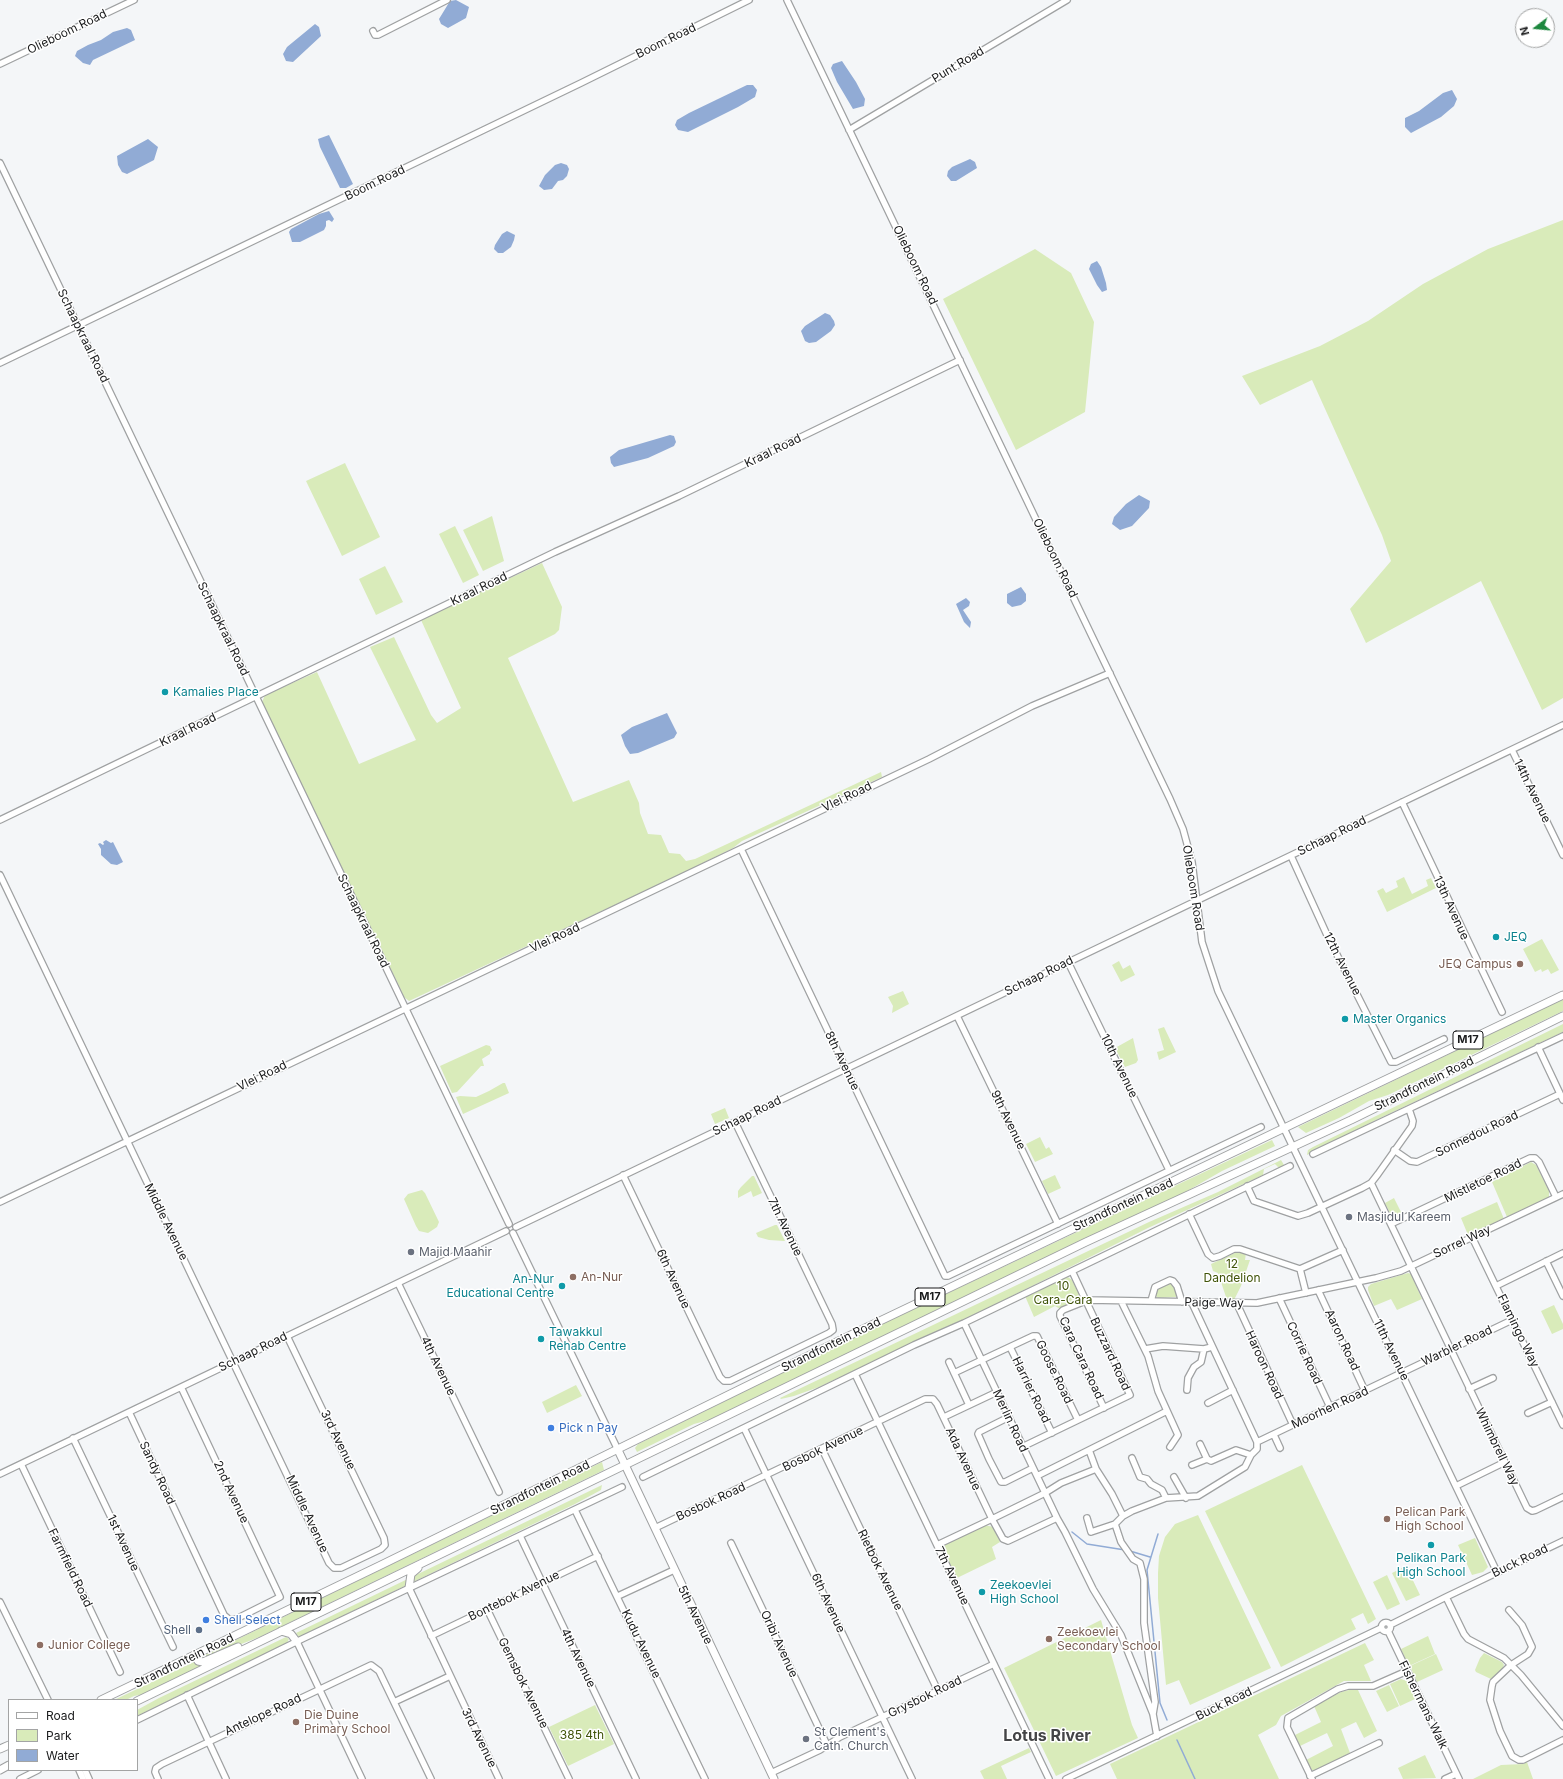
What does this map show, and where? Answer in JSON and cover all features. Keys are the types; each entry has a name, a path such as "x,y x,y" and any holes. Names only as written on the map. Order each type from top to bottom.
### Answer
{"main road":[{"name":"Strandfontein Road","path":"103,1699 195,1656 854,1334 1563,995"},
{"name":"Strandfontein Road","path":"138,1701 1086,1242 1378,1107 1563,1016"},
{"name":"5th Avenue","path":"618,1450 773,1776"},
{"path":"409,1588 411,1574 427,1561"},
{"path":"281,1631 291,1634 297,1642"},
{"path":"195,1656 198,1661 203,1662 272,1636"}],"street":[{"name":"Olieboom Road","path":"0,64 134,0"},
{"path":"373,31 375,35 378,34 447,0"},
{"name":"Boom Road","path":"0,363 574,87 748,0"},
{"name":"Olieboom Road","path":"787,0 1178,818 1192,862 1202,942 1218,991 1285,1128"},
{"name":"Punt Road","path":"849,130 1067,0"},
{"name":"Schaapkraal Road","path":"0,163 509,1224"},
{"name":"Kraal Road","path":"0,820 555,552 686,493 960,360"},
{"name":"Vlei Road","path":"0,1202 958,746 1032,706 1110,673"},
{"name":"Schaap Road","path":"516,1227 1563,725"},
{"name":"14th Avenue","path":"1512,750 1563,854"},
{"name":"13th Avenue","path":"1402,802 1502,1012"},
{"name":"8th Avenue","path":"741,849 942,1274 948,1276 1058,1224"},
{"name":"12th Avenue","path":"1291,856 1327,935 1391,1062 1396,1062 1444,1039"},
{"name":"Middle Avenue","path":"0,875 334,1568"},
{"name":"10th Avenue","path":"1068,962 1169,1170"},
{"name":"9th Avenue","path":"957,1016 1058,1224"},
{"name":"Strandfontein Road","path":"1312,1154 1563,1036"},
{"path":"1538,1048 1563,1100"},
{"name":"Sonnedou Road","path":"1394,1150 1410,1162 1417,1162 1560,1094"},
{"path":"1247,1186 1254,1200 1293,1215 1302,1215 1371,1183 1412,1126 1413,1120 1409,1109"},
{"name":"7th Avenue","path":"724,1382 730,1381 831,1332 832,1324 735,1122"},
{"path":"1058,1224 1261,1127"},
{"name":"11th Avenue","path":"1285,1128 1497,1572"},
{"name":"Mistletoe Road","path":"1391,1224 1530,1158 1536,1159 1539,1162 1556,1197"},
{"path":"643,1477 914,1345 964,1323 1290,1166"},
{"name":"6th Avenue","path":"623,1175 720,1377 724,1382"},
{"name":"Whimbrell Way","path":"1371,1183 1529,1510 1536,1510 1563,1497"},
{"name":"Sorrel Way","path":"1358,1282 1394,1274 1563,1194"},
{"path":"1189,1214 1208,1254 1213,1258 1240,1249 1300,1269 1343,1250"},
{"path":"509,1224 513,1224 516,1227 513,1233 509,1234 506,1231 509,1224"},
{"name":"Schaap Road","path":"0,1474 506,1231"},
{"path":"513,1233 618,1450"},
{"name":"Flamingo Way","path":"1472,1237 1563,1425"},
{"path":"1496,1286 1563,1253"},
{"path":"1546,1261 1563,1296"},
{"path":"1300,1269 1306,1292"},
{"name":"Buzzard Road","path":"1022,1447 1130,1394 1072,1271"},
{"path":"1151,1301 1155,1287 1170,1280 1177,1286 1182,1302"},
{"name":"Paige Way","path":"1085,1300 1237,1304 1257,1303 1358,1282"},
{"name":"4th Avenue","path":"398,1283 499,1492"},
{"name":"Aaron Road","path":"1318,1290 1365,1391"},
{"name":"Corrie Road","path":"1279,1298 1330,1407"},
{"name":"Cara Cara Road","path":"1085,1300 1063,1310 1060,1313 1060,1316 1104,1408"},
{"path":"1121,1301 1145,1349 1158,1391 1167,1411 1181,1435 1170,1447"},
{"path":"1087,1518 1091,1532 1115,1524 1123,1516 1166,1498 1186,1498 1198,1496 1229,1478 1244,1467 1250,1455 1257,1449 1258,1442 1192,1303"},
{"name":"Haroon Road","path":"1237,1304 1293,1425"},
{"name":"Warbler Road","path":"1402,1373 1512,1320"},
{"name":"Merlin Road","path":"964,1323 1056,1518 1065,1532 1093,1589 1121,1635 1153,1714"},
{"name":"3rd Avenue","path":"287,1336 383,1535 384,1545 377,1552 341,1568 334,1568"},
{"name":"Goose Road","path":"954,1373 1037,1336 1078,1420"},
{"path":"1145,1349 1163,1346 1204,1349 1212,1347"},
{"name":"Harrier Road","path":"1010,1347 1052,1433"},
{"path":"1187,1390 1188,1378 1194,1367 1201,1362 1204,1349"},
{"path":"949,1362 969,1404"},
{"name":"Moorhen Road","path":"1258,1442 1402,1373"},
{"name":"7th Avenue","path":"855,1374 1049,1779"},
{"path":"1470,1389 1493,1378"},
{"name":"2nd Avenue","path":"181,1387 280,1597"},
{"path":"1208,1403 1233,1390"},
{"path":"944,1417 997,1392"},
{"name":"Ada Avenue","path":"878,1422 925,1399 933,1399 944,1417 1003,1539 1008,1541 1056,1518"},
{"path":"1528,1413 1552,1402"},
{"path":"1037,1476 1063,1461 1167,1411"},
{"name":"Sandy Road","path":"129,1412 225,1617 230,1620 236,1619 280,1597"},
{"path":"1009,1418 979,1432 978,1434 989,1459 1001,1482 1005,1482 1033,1468"},
{"name":"Bosbok Avenue","path":"767,1475 878,1422"},
{"name":"6th Avenue","path":"744,1428 912,1779"},
{"path":"1274,1434 1280,1448"},
{"name":"1st Avenue","path":"73,1438 173,1647"},
{"path":"1200,1444 1207,1459"},
{"name":"Rietbok Avenue","path":"822,1449 938,1691"},
{"path":"1088,1450 1096,1469 1112,1494 1123,1516"},
{"path":"1192,1465 1207,1459 1211,1461 1238,1450 1250,1455"},
{"path":"1132,1458 1140,1477 1147,1478 1151,1484 1162,1490 1166,1498"},
{"path":"1456,1486 1505,1462"},
{"name":"Farmfield Road","path":"20,1464 120,1672"},
{"path":"937,1545 1045,1493 1061,1483 1096,1469"},
{"name":"Bosbok Road","path":"654,1528 767,1475"},
{"path":"1174,1477 1186,1498"},
{"path":"138,1719 186,1695 622,1487"},
{"name":"Kudu Avenue","path":"575,1510 618,1596 705,1779"},
{"path":"1115,1524 1121,1542 1133,1558 1140,1563 1144,1579 1144,1623 1154,1702 1153,1714 1157,1736"},
{"name":"4th Avenue","path":"520,1536 636,1779"},
{"name":"Buck Road","path":"1390,1625 1563,1541"},
{"name":"Oribi Avenue","path":"731,1543 828,1745"},
{"name":"Bontebok Avenue","path":"431,1636 598,1556"},
{"path":"618,1596 674,1570"},
{"name":"3rd Avenue","path":"409,1588 499,1779"},
{"path":"1446,1597 1468,1640 1504,1658 1521,1675 1563,1726"},
{"path":"0,1602 48,1699"},
{"name":"Gemsbok Avenue","path":"487,1609 569,1779"},
{"path":"1509,1610 1522,1625 1532,1645 1528,1654 1511,1666 1493,1682 1490,1694 1491,1705 1500,1730 1512,1756 1515,1759 1523,1760 1563,1740"},
{"path":"1387,1622 1390,1625 1388,1631 1383,1631 1382,1628 1384,1623 1387,1622"},
{"name":"Buck Road","path":"1066,1779 1382,1628"},
{"name":"Fishermans Walk","path":"1388,1631 1458,1776"},
{"path":"297,1642 362,1779"},
{"name":"Grysbok Road","path":"773,1776 882,1717 994,1664"},
{"name":"Antelope Road","path":"158,1779 155,1772 159,1765 319,1688 371,1665 379,1671 394,1702"},
{"path":"1379,1743 1311,1778 1287,1727 1287,1720 1292,1715 1338,1689 1348,1686 1373,1686 1407,1672"},
{"path":"431,1779 394,1702 450,1676"},
{"path":"186,1695 226,1779"},
{"path":"20,1779 36,1771"},
{"path":"83,1773 90,1779"},
{"path":"1445,1779 1458,1776"}],"green space":[{"path":"1563,220 1563,698 1542,710 1481,581 1366,643 1350,609 1391,561 1382,535 1312,380 1260,405 1242,376 1320,346 1368,321 1423,284 1488,249"},
{"path":"1035,249 1071,273 1094,322 1085,412 1016,450 943,299"},
{"path":"345,463 380,537 342,556 306,481"},
{"path":"492,516 504,561 483,571 463,530"},
{"path":"455,526 479,575 463,583 439,534"},
{"path":"542,563 562,607 559,630 555,634 508,658 573,802 629,780 639,803 640,813 648,834 661,835 669,853 680,854 686,861 695,859 881,772 882,777 742,841 733,848 679,875 409,1001 404,997 262,702 265,695 317,672 359,764 416,740 370,647 394,637 431,715 437,723 461,708 421,620"},
{"path":"385,566 403,602 376,615 359,579"},
{"path":"1404,877 1412,894 1428,886 1426,880 1431,878 1436,888 1387,912 1377,891 1383,888 1386,893 1398,887 1396,881"},
{"path":"1542,939 1559,970 1551,974 1548,969 1542,972 1541,969 1535,972 1523,949"},
{"path":"1119,961 1123,969 1130,965 1135,975 1121,982 1112,965"},
{"path":"903,991 909,1004 892,1013 893,1006 888,997"},
{"path":"1563,999 1563,1011 1388,1095 1369,1101 1339,1118 1306,1133 1298,1127"},
{"path":"1563,1024 1563,1032 1378,1119 1307,1155 1308,1150 1313,1147"},
{"path":"1164,1027 1176,1052 1159,1060 1157,1052 1164,1050 1158,1029"},
{"path":"1133,1038 1138,1060 1136,1063 1125,1067 1115,1048"},
{"path":"486,1045 490,1046 492,1050 490,1054 482,1059 484,1066 481,1066 457,1092 452,1093 440,1066"},
{"path":"505,1083 509,1093 463,1114 456,1097 476,1097"},
{"path":"725,1108 729,1118 715,1124 711,1114"},
{"path":"1040,1137 1046,1149 1049,1147 1053,1154 1035,1162 1026,1144"},
{"path":"1272,1140 1275,1146 1222,1171 1182,1194 716,1418 694,1424 637,1452 635,1448 638,1444 857,1336"},
{"path":"1281,1160 1284,1165 1279,1168 1275,1164 1264,1169 1263,1175 1148,1228 990,1307 819,1387 794,1396 780,1398 1149,1222 1218,1192"},
{"path":"1531,1162 1536,1165 1549,1191 1549,1197 1507,1217 1492,1182"},
{"path":"1055,1175 1061,1188 1048,1194 1042,1181"},
{"path":"752,1176 754,1176 762,1193 753,1197 751,1191 738,1198 738,1191"},
{"path":"422,1190 425,1193 439,1222 437,1227 428,1233 419,1231 404,1199 408,1194"},
{"path":"1394,1198 1403,1216 1397,1219 1392,1217 1385,1203"},
{"path":"1497,1202 1504,1219 1468,1235 1461,1218"},
{"path":"777,1225 785,1241 769,1240 758,1237 756,1233"},
{"name":"12 Dandelion","path":"1237,1252 1246,1253 1245,1260 1250,1260 1241,1286 1234,1300 1227,1300 1218,1273 1213,1271 1211,1264"},
{"path":"1408,1273 1411,1274 1422,1299 1397,1310 1391,1299 1374,1306 1368,1290 1368,1287 1371,1284"},
{"name":"10 Cara-Cara","path":"1068,1277 1072,1280 1079,1294 1078,1300 1060,1309 1055,1306 1034,1317 1025,1296"},
{"path":"1169,1283 1173,1285 1177,1292 1176,1297 1158,1298 1155,1295 1156,1290"},
{"path":"1554,1305 1563,1324 1563,1329 1552,1334 1541,1311"},
{"path":"576,1385 582,1396 547,1413 542,1402"},
{"path":"602,1462 604,1470 262,1636 205,1658 201,1657"},
{"path":"1302,1465 1376,1619 1368,1624 1363,1613 1351,1619 1356,1629 1281,1667 1205,1511"},
{"path":"602,1485 601,1490 575,1504 299,1637 296,1633"},
{"path":"1198,1515 1271,1668 1190,1705 1179,1680 1166,1685 1158,1598 1158,1573 1159,1556 1165,1537 1175,1524"},
{"path":"985,1525 993,1527 1000,1542 992,1547 996,1559 957,1578 944,1552 945,1544"},
{"path":"1475,1538 1488,1567 1483,1572 1472,1575 1458,1545"},
{"path":"1406,1566 1420,1595 1406,1601 1392,1573"},
{"path":"1387,1575 1400,1604 1387,1610 1373,1582"},
{"path":"1101,1620 1132,1725 1138,1738 1056,1776 1004,1668"},
{"path":"1428,1636 1435,1654 1409,1666 1401,1649"},
{"path":"286,1637 289,1639 287,1643 138,1716 138,1709"},
{"path":"1365,1643 1374,1660 1364,1665 1371,1681 1344,1681 1281,1716 1276,1725 1258,1735 1279,1779 1117,1779 1110,1764"},
{"path":"1484,1653 1502,1662 1504,1665 1502,1670 1491,1679 1476,1672 1475,1670"},
{"path":"1436,1654 1443,1670 1417,1682 1410,1666"},
{"path":"194,1662 197,1665 206,1665 145,1694 128,1699 116,1699"},
{"path":"1401,1679 1407,1681 1415,1699 1400,1706 1390,1684"},
{"path":"1389,1685 1399,1706 1387,1712 1376,1691"},
{"path":"1358,1690 1377,1731 1364,1738 1356,1722 1341,1729 1350,1753 1316,1770 1312,1770 1306,1760 1333,1746 1327,1733 1300,1746 1295,1735 1321,1722 1314,1706 1341,1692"},
{"name":"385 4th","path":"595,1705 614,1744 568,1766 549,1727"},
{"path":"1029,1748 1031,1752 1001,1766 1007,1779 984,1779 980,1771"},
{"path":"1425,1755 1436,1778 1403,1779 1398,1768"},
{"path":"1527,1762 1533,1779 1473,1779 1501,1765 1523,1764"}],"water":[{"path":"456,0 469,7 466,18 448,28 441,24 439,19 450,1"},
{"path":"315,24 319,27 321,36 293,62 286,61 283,54 287,47"},
{"path":"127,28 131,30 135,40 93,60 90,65 83,63 75,56 77,51 88,45 101,40 113,32"},
{"path":"842,61 865,99 864,106 853,109 837,82 831,68 833,64"},
{"path":"747,85 753,85 757,90 755,97 688,132 678,130 675,125 677,120"},
{"path":"1452,90 1457,99 1454,106 1441,117 1411,133 1405,127 1405,118 1419,111 1443,93"},
{"path":"329,135 353,184 346,188 340,188 320,147 318,139"},
{"path":"148,139 158,147 154,160 127,174 122,172 118,165 117,156"},
{"path":"970,159 975,162 977,168 956,181 951,181 947,176 948,171 952,167"},
{"path":"561,163 567,165 569,169 567,176 563,180 558,181 552,189 544,190 539,186 545,175 555,165"},
{"path":"329,211 334,219 332,222 329,220 326,221 324,230 300,242 292,242 289,232 291,229 319,214"},
{"path":"507,231 515,235 514,240 511,247 503,253 498,253 494,249 495,245 502,234"},
{"path":"1097,261 1101,267 1106,283 1107,290 1102,292 1089,269 1091,264"},
{"path":"825,313 830,315 834,321 835,325 831,331 816,342 809,343 805,341 801,331 805,326"},
{"path":"670,435 674,436 676,442 674,446 648,458 614,467 611,463 610,457 619,450"},
{"path":"1139,495 1150,501 1149,508 1132,526 1120,530 1112,524 1114,517 1126,504"},
{"path":"1021,587 1026,594 1026,601 1021,605 1012,607 1007,603 1007,594"},
{"path":"966,598 970,602 969,606 963,610 971,622 970,628 964,622 956,604"},
{"path":"667,713 677,733 674,738 638,753 630,754 621,735 632,727"},
{"path":"106,840 111,843 113,842 123,862 117,865 111,864 101,855 101,849 98,844 100,843 103,845 103,842"}],"waterway":[{"path":"1072,1532 1087,1544 1125,1550"},
{"path":"1158,1534 1147,1570 1160,1703 1167,1720"},
{"path":"1130,1551 1150,1557"},
{"path":"1177,1740 1195,1779"}],"place":[{"name":"Kamalies Place","path":"165,692"},
{"name":"JEQ","path":"1496,937"},
{"name":"JEQ Campus","path":"1520,964"},
{"name":"Master Organics","path":"1345,1019"},
{"name":"Masjidul Kareem","path":"1349,1217"},
{"name":"Majid Maahir","path":"411,1252"},
{"name":"An-Nur","path":"573,1277"},
{"name":"An-Nur Educational Centre","path":"562,1286"},
{"name":"Tawakkul Rehab Centre","path":"541,1339"},
{"name":"Pick n Pay","path":"551,1428"},
{"name":"Pelican Park High School","path":"1387,1519"},
{"name":"Pelikan Park High School","path":"1431,1545"},
{"name":"Zeekoevlei High School","path":"982,1592"},
{"name":"Shell Select","path":"206,1620"},
{"name":"Shell","path":"199,1630"},
{"name":"Zeekoevlei Secondary School","path":"1049,1639"},
{"name":"Junior College","path":"40,1645"},
{"name":"Die Duine Primary School","path":"296,1722"},
{"name":"St Clement's Cath. Church","path":"806,1739"}],"district":[{"name":"Lotus River","path":"1047,1736"}]}
